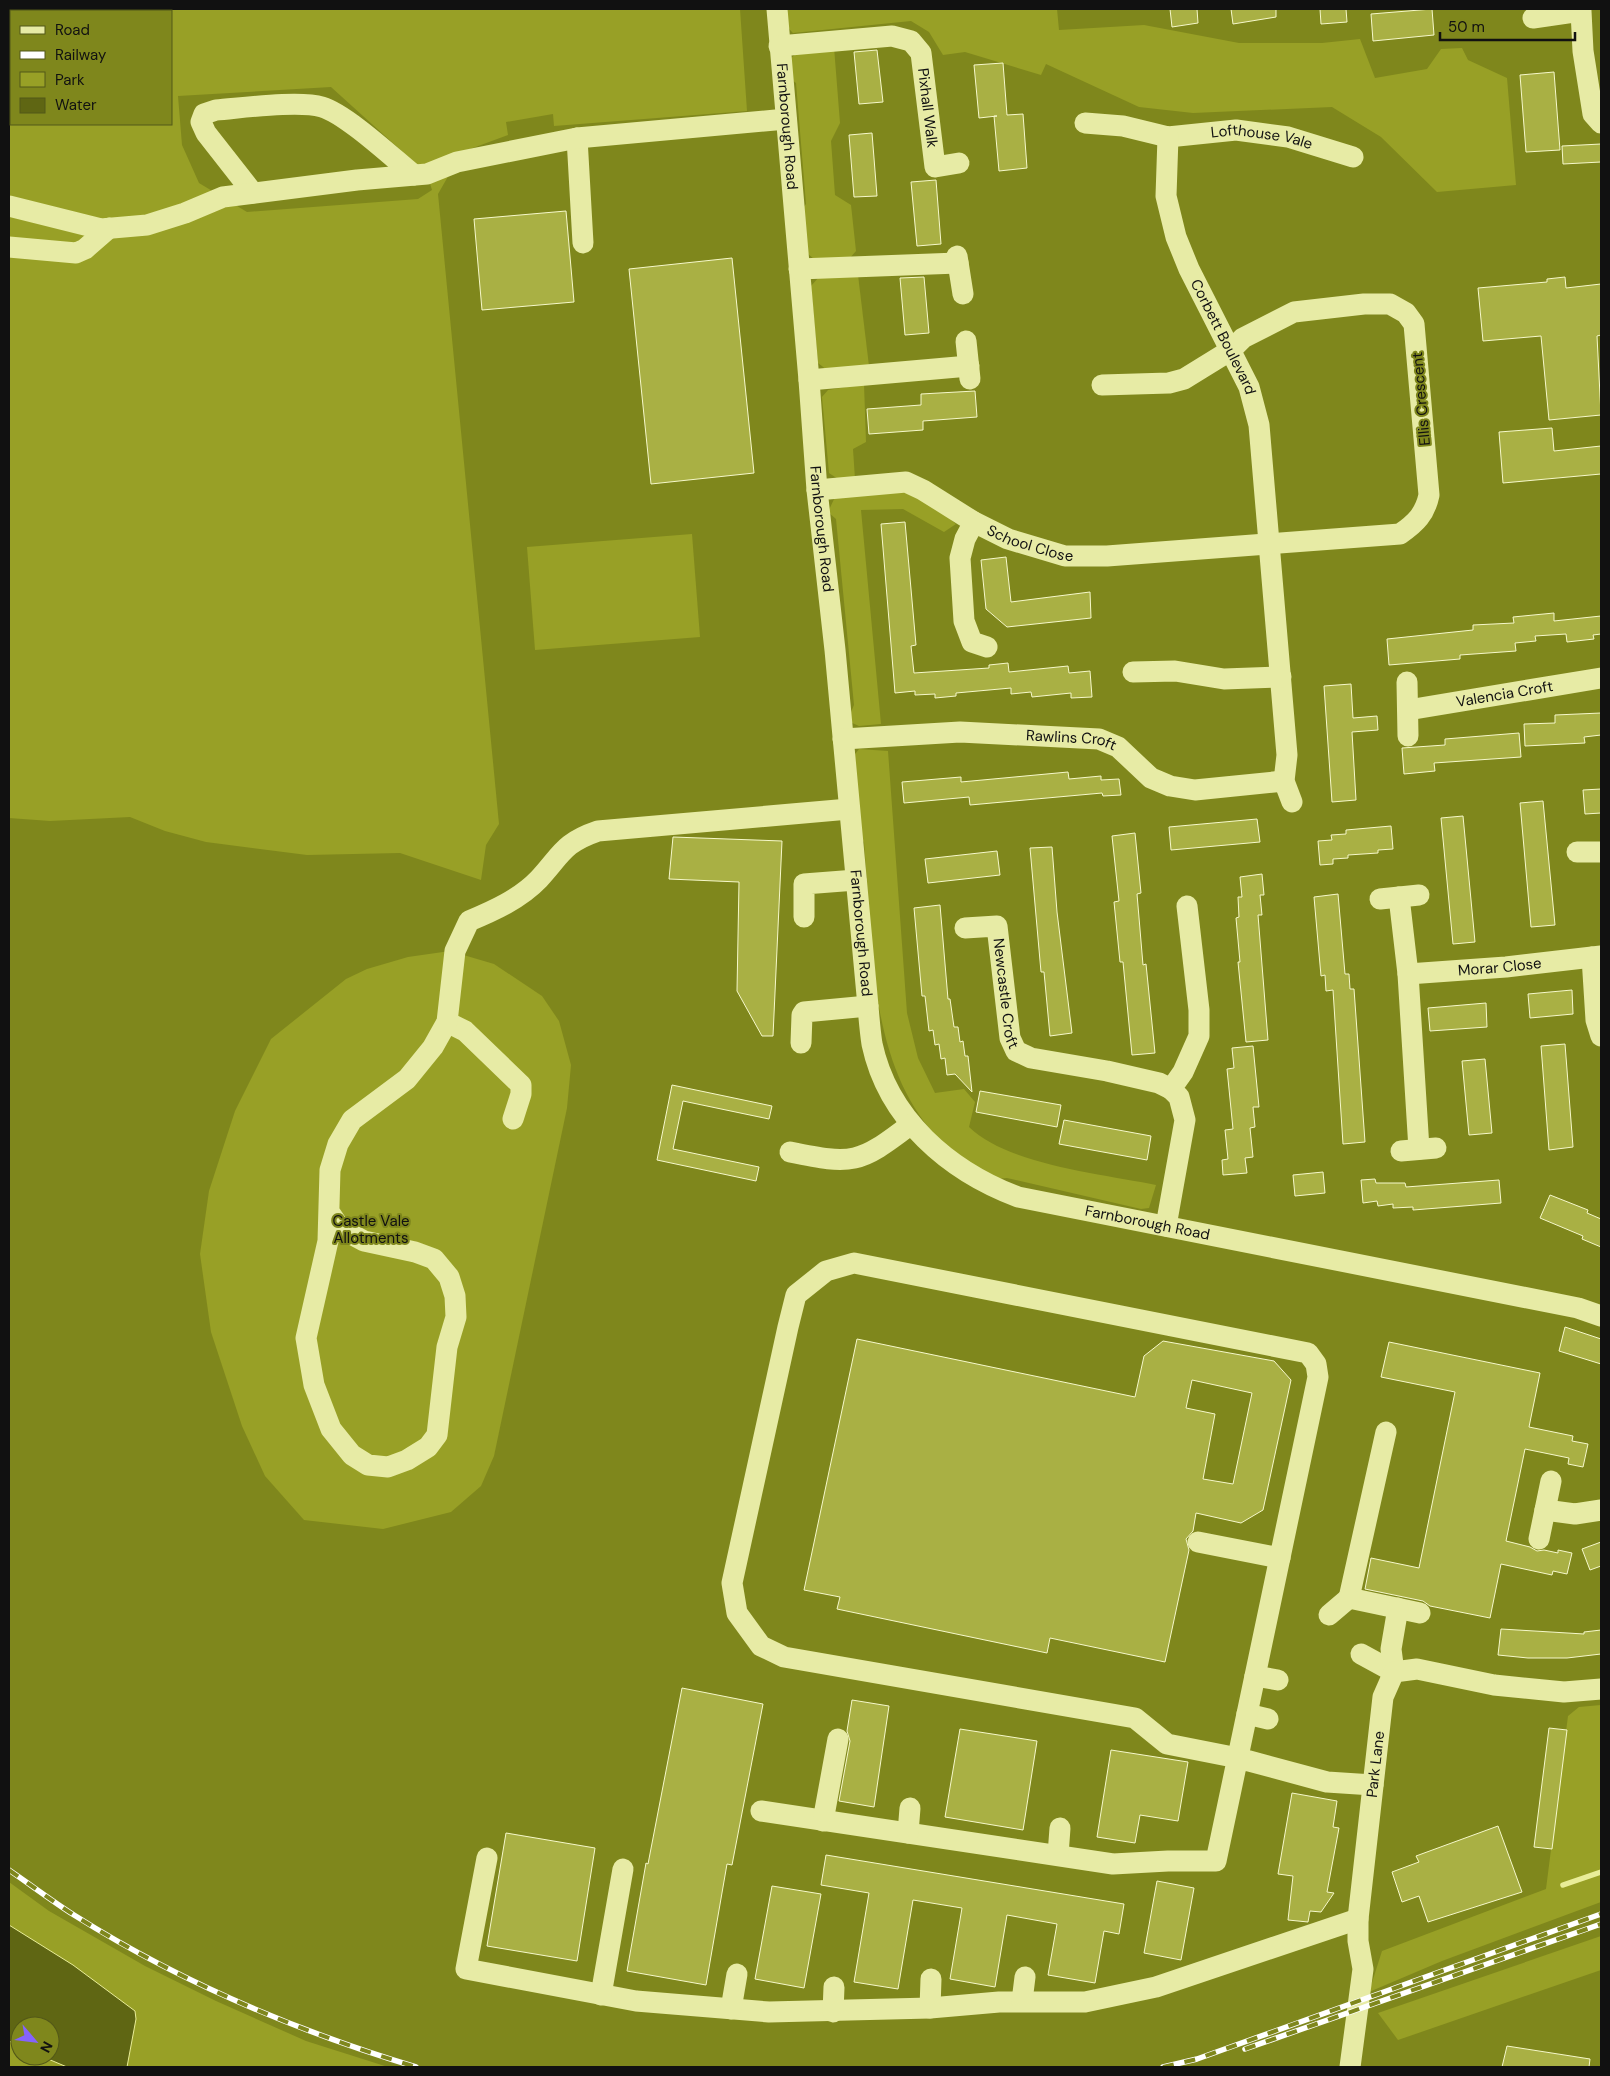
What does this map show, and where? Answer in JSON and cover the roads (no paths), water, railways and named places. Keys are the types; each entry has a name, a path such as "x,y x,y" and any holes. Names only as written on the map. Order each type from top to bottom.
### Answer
{"street":[{"name":"Farnborough Road","path":"777,9 810,380 816,490 835,650 872,1044 885,1083 910,1125 937,1152 988,1185 1018,1197 1578,1308 1601,1316"},
{"path":"1534,18 1581,10 1583,51 1593,114 1601,122"},
{"name":"Pixhall Walk","path":"779,46 892,36 911,40 921,53 935,167 959,164"},
{"path":"253,193 206,133 201,122 204,114 216,110 289,105 307,104 324,107 350,124 414,175"},
{"path":"9,206 101,229 147,225 184,213 223,197 427,174 457,162 577,138 786,119"},
{"name":"Lofthouse Vale","path":"1085,122 1123,126 1168,137 1236,130 1288,137 1353,157"},
{"name":"Corbett Boulevard","path":"1168,137 1166,196 1176,237 1200,292 1249,387 1259,425 1287,755 1284,781"},
{"path":"577,138 583,244"},
{"path":"9,247 76,253 85,249 109,228"},
{"path":"799,269 958,260 963,294"},
{"name":"Ellis Crescent","path":"1093,553 1400,534 1415,524 1426,510 1429,495 1414,324 1406,313 1390,304 1364,304 1294,312 1243,338 1231,350 1184,379 1102,385"},
{"path":"810,380 969,373 966,341"},
{"name":"School Close","path":"816,490 906,482 924,490 974,522 1037,549 1065,556 1093,553"},
{"name":"School Close","path":"974,522 964,539 960,558 964,621 972,642 987,647"},
{"path":"1133,672 1174,672 1224,679 1281,677"},
{"name":"Valencia Croft","path":"1408,710 1601,678"},
{"path":"1407,682 1408,736"},
{"name":"Rawlins Croft","path":"843,739 960,732 1093,738 1118,747 1151,778 1170,786 1194,790 1284,781"},
{"path":"1284,781 1292,802"},
{"path":"330,1213 340,1228 364,1241 415,1252 434,1259 449,1277 455,1296 456,1317 447,1347 436,1435 428,1447 407,1460 388,1467 368,1465 352,1455 330,1429 314,1385 306,1338 328,1241 330,1170 338,1144 352,1120 407,1079 433,1047 447,1022 456,951 469,921 498,909 538,880 563,849 578,838 598,831 849,809"},
{"path":"1577,852 1601,852"},
{"path":"804,917 804,884 856,880"},
{"path":"1400,897 1408,974 1419,1149"},
{"path":"1166,1226 1185,1120 1179,1096 1171,1089 1183,1072 1199,1036 1187,906"},
{"name":"Newcastle Croft","path":"965,928 997,926 1010,1038 1016,1051 1031,1058 1107,1071 1158,1083 1171,1089"},
{"name":"Morar Close","path":"1408,974 1506,967 1596,957 1596,1020 1601,1036"},
{"path":"801,1042 802,1015 804,1012 868,1006"},
{"path":"447,1022 465,1031 521,1086 521,1094 513,1119"},
{"path":"790,1152 828,1160 856,1159 880,1148 910,1125"},
{"path":"761,1811 1113,1864 1216,1861 1238,1758 1318,1377 1316,1364 1308,1353 854,1263 826,1271 796,1295 732,1583 737,1613 761,1646 784,1657 1135,1718 1167,1744 1238,1758 1327,1782 1374,1785"},
{"path":"1329,1615 1349,1598 1386,1432"},
{"path":"1539,1539 1551,1481"},
{"path":"1545,1510 1575,1514 1601,1510"},
{"path":"1198,1542 1280,1558"},
{"path":"1349,1598 1420,1612"},
{"path":"1394,1672 1391,1649 1398,1608"},
{"path":"1361,1654 1394,1672 1417,1669 1494,1685 1564,1692 1601,1689"},
{"name":"Park Lane","path":"1350,2067 1363,1968 1358,1941 1358,1919 1383,1698 1394,1672"},
{"path":"1255,1676 1278,1680"},
{"path":"1247,1714 1268,1719"},
{"path":"823,1820 838,1738"},
{"path":"908,1834 910,1808"},
{"path":"1058,1855 1060,1828"},
{"path":"487,1858 466,1969 636,2002 769,2012 833,2012 930,2008 1022,2001 1085,2002 1126,1995 1358,1919"},
{"path":"601,1995 623,1869"},
{"path":"731,2009 737,1974"},
{"path":"1022,2001 1025,1977"},
{"path":"930,2008 931,1980"},
{"path":"833,2012 834,1987"}],"water":[{"path":"9,1925 73,1965 135,2011 136,2019 127,2067 67,2067 60,2064 60,2016 10,2016 9,2041"}],"waterway":[{"path":"1563,1885 1601,1872"}],"railway":[{"path":"9,1870 66,1910 114,1939 197,1983 283,2021 416,2067"},
{"path":"1163,2067 1197,2059 1601,1914"},
{"path":"1245,2049 1601,1924"}],"park label":[{"name":"Castle Vale Allotments","path":"371,1230"}]}
